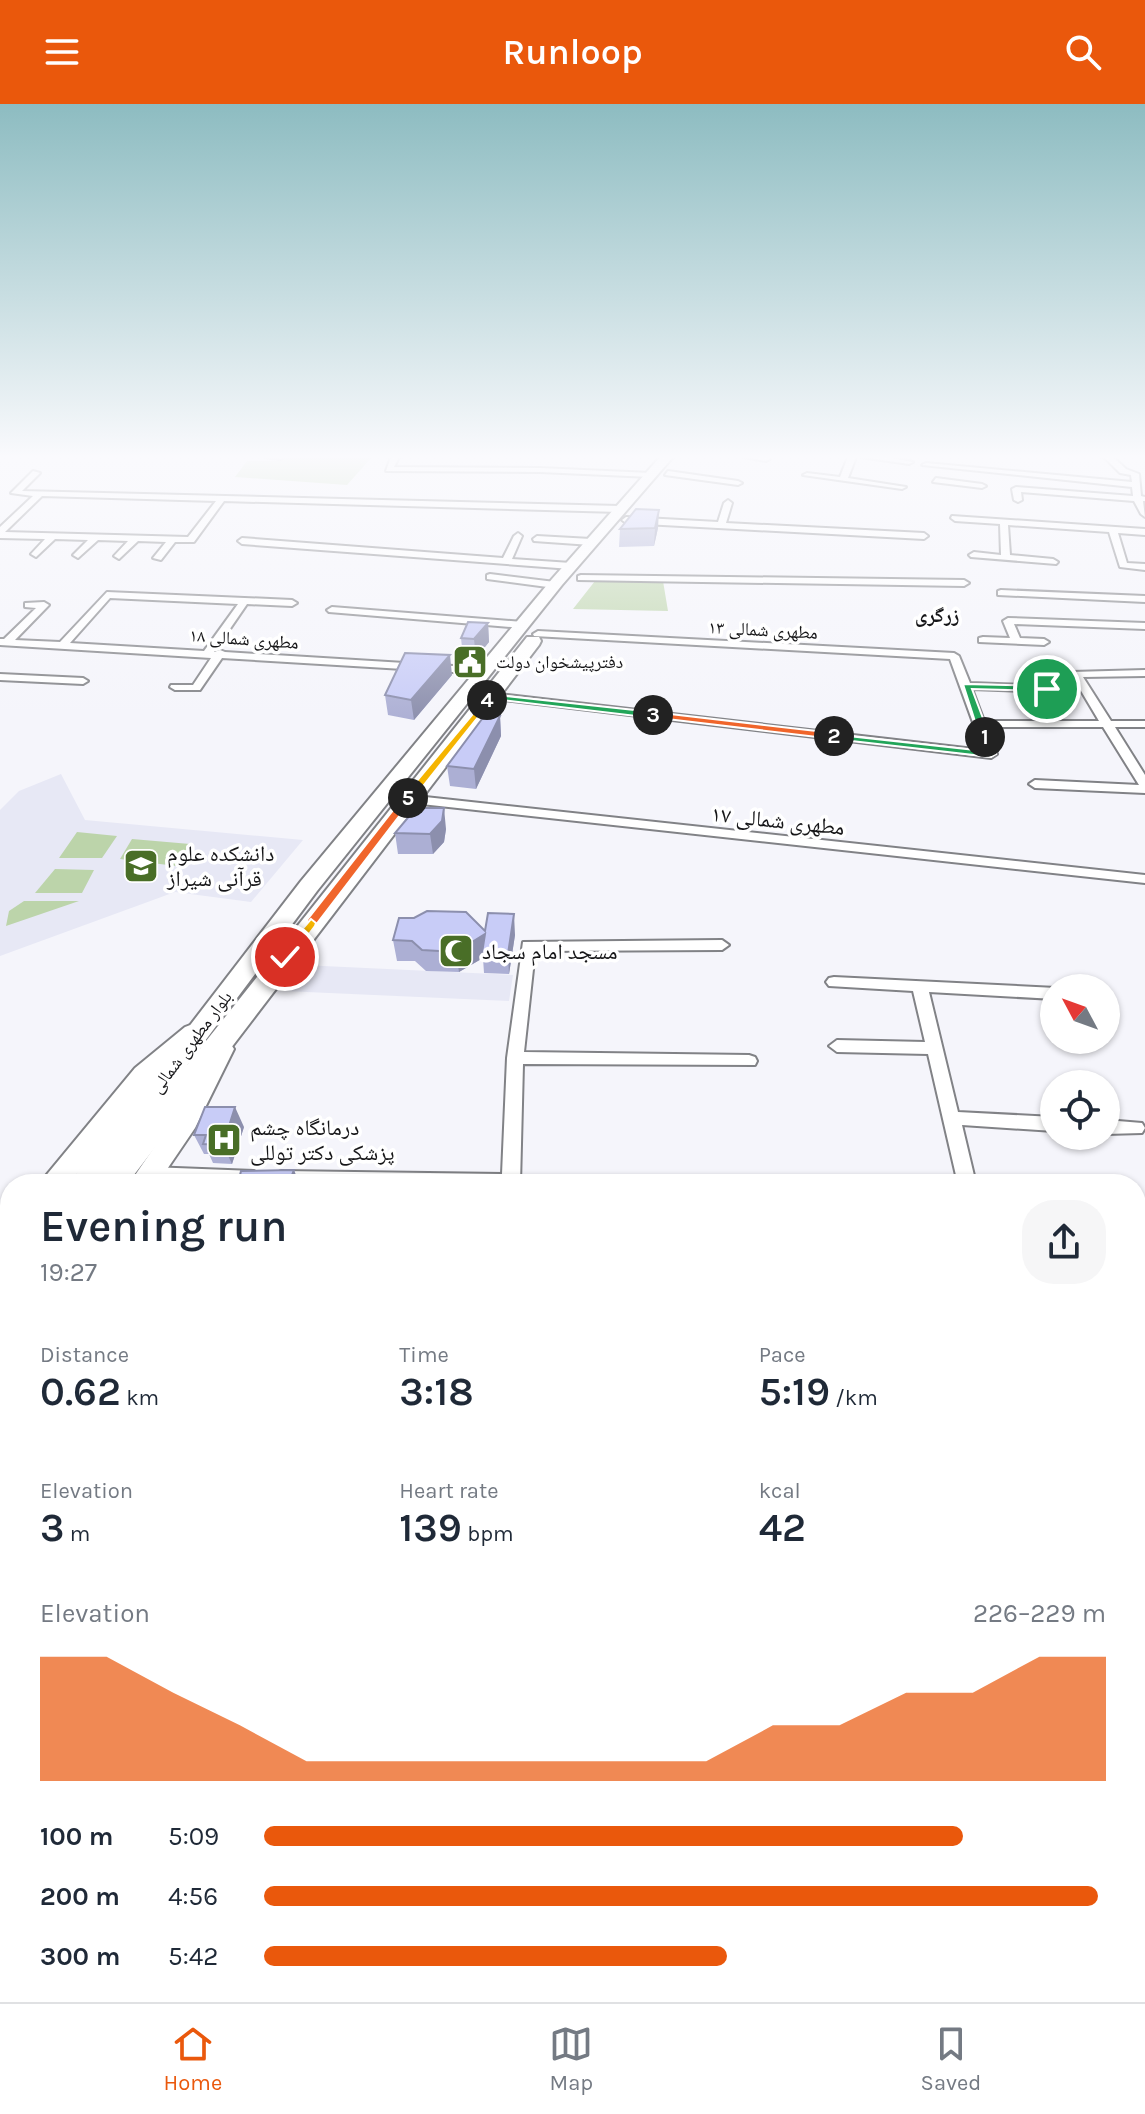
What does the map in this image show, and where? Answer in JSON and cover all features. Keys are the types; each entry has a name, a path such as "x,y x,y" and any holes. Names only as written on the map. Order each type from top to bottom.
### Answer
{"main road":[{"name":"بلوار مطهرى شمالى","path":"91,1174 491,696 555,585 576,572 589,546"},
{"name":"بلوار مطهرى شمالى","path":"117,1174 309,886 486,671 530,629 597,546"},
{"path":"149,1174 186,1121 221,1022"},
{"path":"60,1174 144,1075 221,1022"}],"street":[{"path":"36,554 44,546"},
{"path":"78,555 87,546"},
{"path":"119,556 129,546"},
{"path":"158,558 168,546"},
{"path":"309,546 507,559 576,572 964,583"},
{"path":"507,559 513,546"},
{"path":"1005,546 1006,558"},
{"path":"1117,546 1123,565 1145,567"},
{"path":"974,555 1053,562"},
{"path":"490,577 555,585"},
{"path":"1001,593 1145,599"},
{"path":"63,645 107,595 292,603"},
{"path":"175,687 196,688 244,602"},
{"path":"3,642 44,605 28,605"},
{"path":"332,610 530,629"},
{"path":"1017,642 1008,621 1145,626"},
{"name":"۱۳ مطهری شمالی","path":"530,629 954,656 966,686"},
{"path":"983,640 1044,642"},
{"name":"۱۸ مطهری شمالی","path":"3,642 486,671"},
{"path":"1145,673 1076,674 1145,787"},
{"path":"0,677 83,681"},
{"path":"491,696 991,754 966,686 1047,689"},
{"path":"980,724 1145,724"},
{"path":"1035,784 1145,787"},
{"name":"۱۷ مطهری شمالی","path":"407,799 1145,879"},
{"path":"511,1174 515,1058 528,946 722,945"},
{"path":"834,982 1040,992"},
{"path":"920,987 965,1174"},
{"path":"837,1046 935,1048"},
{"path":"515,1058 749,1061"},
{"path":"952,1118 1040,1123"},
{"path":"1120,1127 1136,1128"}],"shaded area":[{"name":"دانشکده علوم قرآنی شیراز","path":"61,774 85,820 303,840 251,902 175,892 0,956 0,810 19,791"},
{"path":"302,965 513,975 509,1001 284,991"}],"green space":[{"path":"595,581 663,581 668,611 573,609"},
{"path":"77,832 117,836 102,858 59,858"},
{"path":"132,839 190,844 176,866 120,859"},
{"path":"55,869 94,870 82,893 35,893"},
{"path":"24,901 79,901 6,926 9,911"}],"building":[{"path":"468,622 488,623 474,639 461,638"},
{"path":"405,653 450,655 411,700 385,695"},
{"path":"485,715 500,716 474,769 447,766"},
{"path":"416,808 444,808 442,821 430,834 395,833"},
{"path":"427,911 466,912 485,931 488,913 514,914 508,954 482,953 485,934 456,952 422,950 412,941 393,940 399,918 414,918"},
{"path":"205,1107 235,1107 223,1145 203,1144 206,1135 194,1135"},
{"path":"294,1170 292,1174 240,1174 241,1171"}],"place":[{"name":"دفترپیشخوان دولت","path":"470,662"},
{"name":"دانشکده علوم قرآنی شیراز","path":"141,866"},
{"name":"مسجد امام سجاد","path":"456,951"},
{"name":"درمانگاه چشم پزشكی دكتر توللی","path":"224,1140"}],"district":[{"name":"زرگری","path":"937,615"}],"route":[{"path":"285,957 491,696 991,754 966,686 1047,689"}]}
